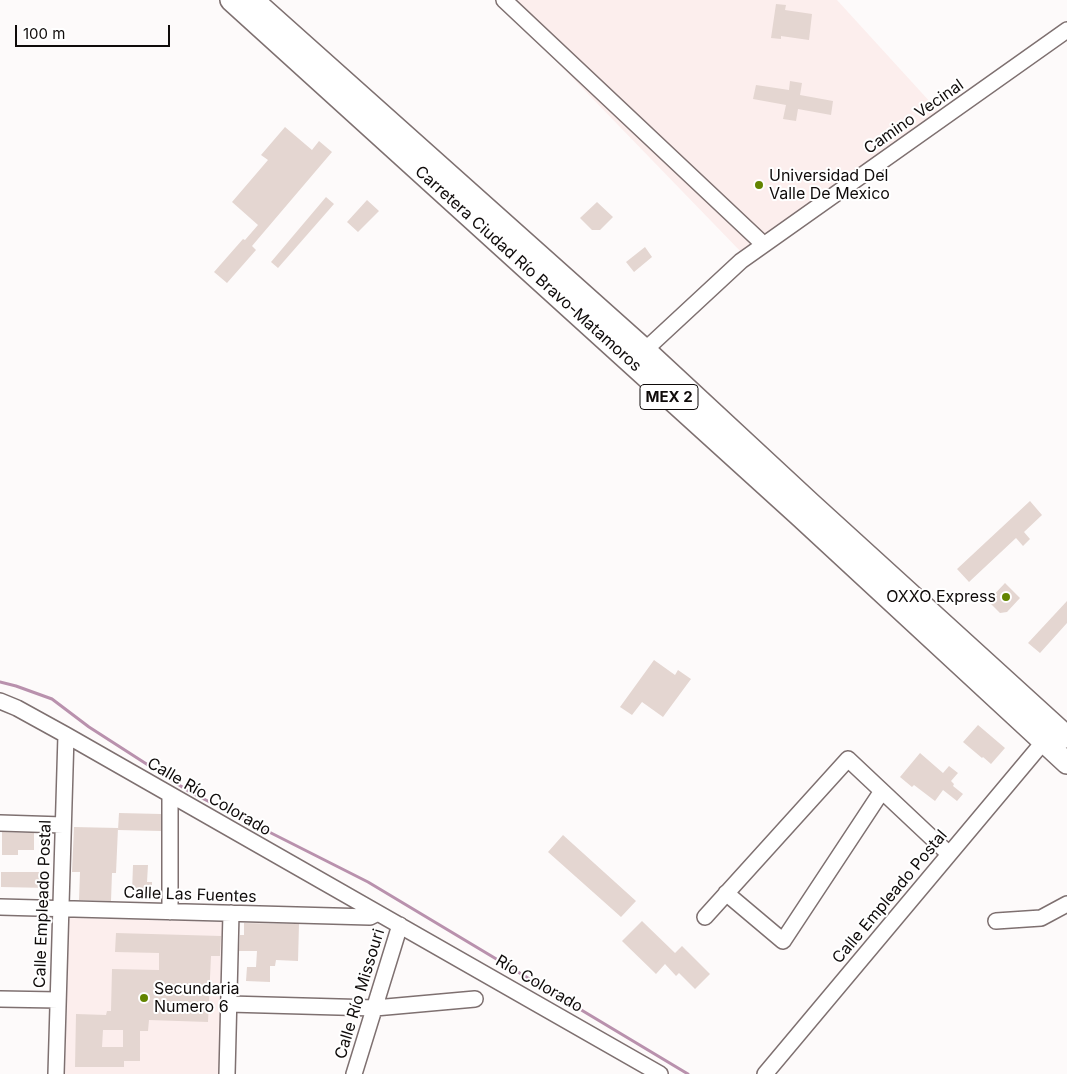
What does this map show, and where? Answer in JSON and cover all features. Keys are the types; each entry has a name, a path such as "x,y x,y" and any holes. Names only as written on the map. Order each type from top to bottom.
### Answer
{"highway":[{"name":"MEX 2","path":"231,0 274,29 516,246 645,350 805,510 985,675 1055,735 1067,763"},
{"name":"MEX 2","path":"260,2 274,29"},
{"name":"Carretera Ciudad Río Bravo-Matamoros","path":"516,246 805,510"}],"street":[{"path":"504,0 759,240"},
{"name":"Camino Vecinal","path":"645,350 741,261 1067,30"},
{"name":"Calle Río Colorado","path":"0,701 17,708 66,735 400,925"},
{"name":"Calle Empleado Postal","path":"56,1074 66,735"},
{"name":"Calle Empleado Postal","path":"765,1074 949,854 1055,735"},
{"path":"705,917 848,759 949,854"},
{"path":"726,892 783,941 882,791"},
{"path":"170,794 170,912"},
{"path":"0,823 63,825"},
{"path":"996,921 1041,918 1067,904"},
{"name":"Calle Las Fuentes","path":"0,907 370,917 378,913"},
{"path":"227,1074 231,913"},
{"name":"Calle Río Missouri","path":"354,1074 400,925"},
{"name":"Río Colorado","path":"400,925 660,1074"},
{"path":"0,998 58,1000"},
{"path":"229,1004 375,1008 475,999"}],"shaded area":[{"name":"Universidad Del Valle De Mexico","path":"497,0 837,0 942,115 743,254"},
{"name":"Secundaria Numero 6","path":"69,918 223,922 219,1074 65,1074"}],"building":[{"path":"776,4 786,5 785,10 812,14 809,40 781,36 781,39 771,38"},
{"path":"790,81 802,83 800,95 833,101 831,115 798,109 796,121 783,119 786,105 753,99 756,85 789,90"},
{"path":"285,127 312,150 319,141 332,152 252,246 256,250 227,283 214,272 258,225 232,202 268,160 261,155"},
{"path":"326,197 334,204 278,268 271,262"},
{"path":"367,200 379,211 358,232 347,222"},
{"path":"597,202 613,217 600,230 592,230 580,218"},
{"path":"645,247 652,257 634,272 626,262"},
{"path":"1030,501 1042,515 1024,532 1030,539 1023,546 1016,538 969,582 957,569"},
{"name":"OXXO Express","path":"1005,583 1020,598 1007,612 1000,613 988,601"},
{"path":"1067,601 1067,623 1040,653 1028,643"},
{"path":"654,660 675,675 678,670 691,679 663,717 642,702 632,715 620,707"},
{"path":"978,725 1005,748 991,764 963,742"},
{"path":"920,753 943,773 949,766 958,773 951,781 954,784 953,786 963,794 957,801 943,790 935,801 900,777"},
{"path":"119,813 161,814 161,831 118,830"},
{"path":"74,827 118,828 116,873 112,873 111,901 79,900 80,872 72,872"},
{"path":"2,832 34,833 34,850 18,850 18,855 2,855"},
{"path":"563,835 636,901 621,917 548,852"},
{"path":"133,865 148,865 147,882 152,882 152,892 132,892"},
{"path":"1,872 48,872 48,888 1,887"},
{"path":"642,921 675,953 682,946 710,974 695,989 679,973 676,976 665,964 656,974 622,941"},
{"path":"244,923 299,924 298,961 276,960 275,966 270,966 270,982 246,981 247,967 256,967 257,951 239,951 240,935 244,935"},
{"path":"116,933 221,936 220,956 211,956 208,1022 149,1020 148,1031 140,1031 140,1061 124,1061 124,1067 75,1067 76,1014 106,1015 107,1011 111,1011 112,969 159,970 159,953 115,952","holes":["103,1030 123,1030 123,1047 102,1047"]}],"waterway":[{"path":"0,682 52,699 89,727 190,792 368,882 688,1074"}],"place":[{"name":"Universidad Del Valle De Mexico","path":"759,185"},
{"name":"OXXO Express","path":"1006,597"},
{"name":"Secundaria Numero 6","path":"144,998"}]}
